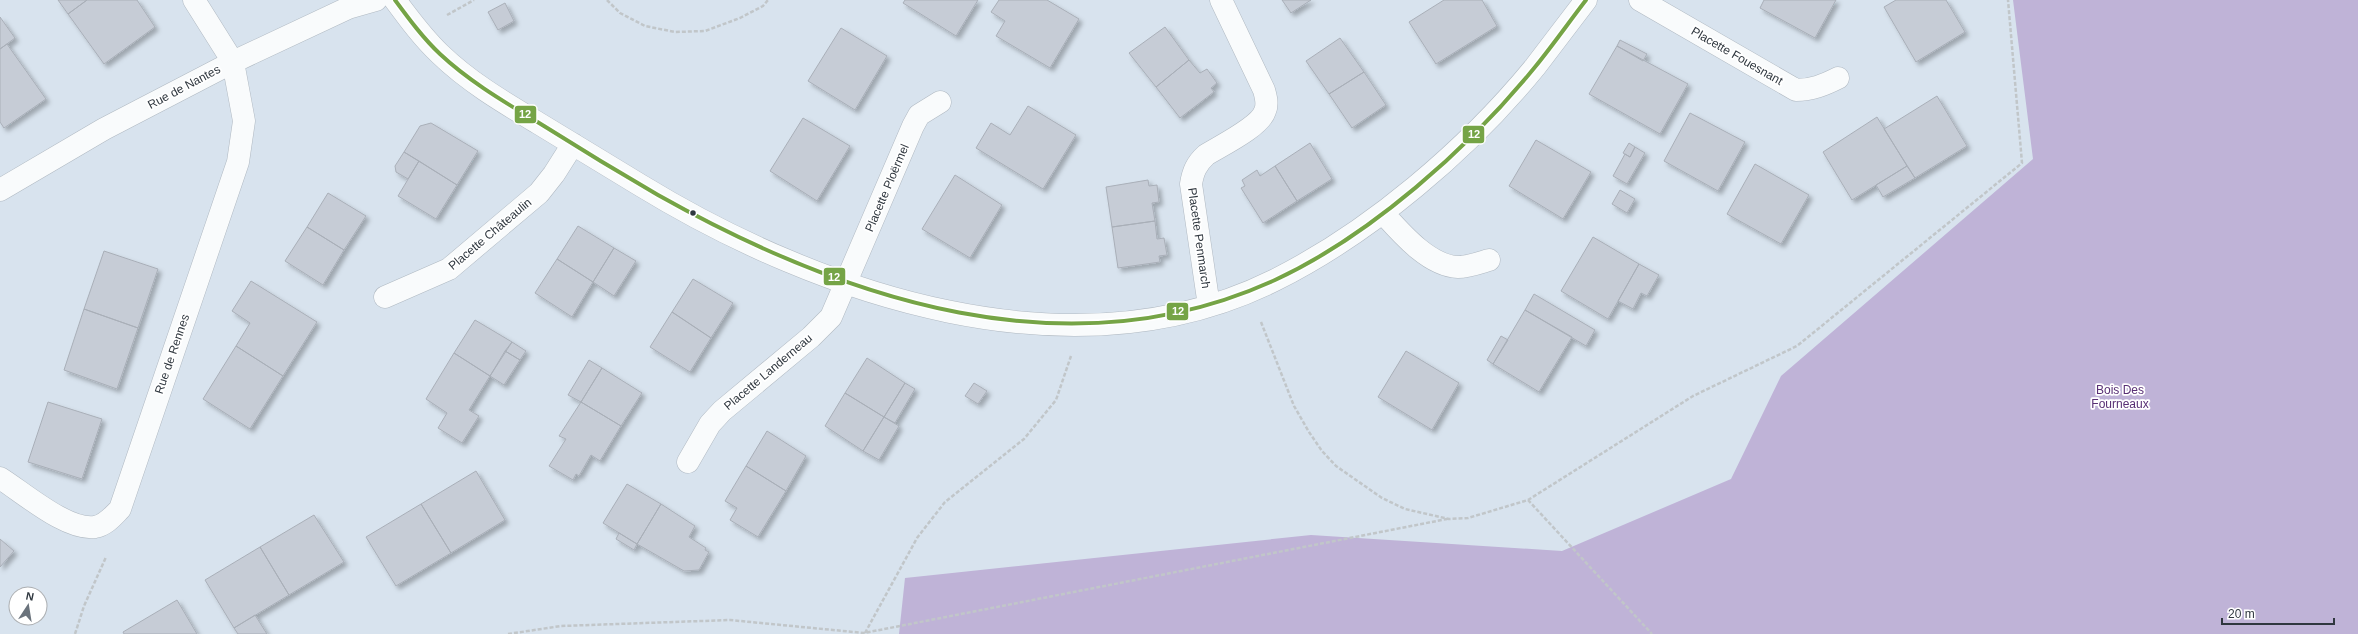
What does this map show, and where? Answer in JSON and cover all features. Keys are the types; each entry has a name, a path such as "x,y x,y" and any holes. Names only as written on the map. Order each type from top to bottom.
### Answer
{"street":[{"path":"194,0 233,62"},
{"name":"Rue de Nantes","path":"0,190 104,129 233,62 348,8 376,0"},
{"path":"395,0 419,32 469,79 692,216 751,246 847,283 916,304 981,317 1057,325 1099,325 1160,318 1209,306 1278,278 1336,245 1383,213 1464,144 1533,69 1586,0"},
{"name":"Placette Penmarch","path":"1209,306 1191,184 1193,173 1198,162 1206,155 1259,121 1265,112 1266,102 1264,90 1222,0"},
{"name":"Placette Fouesnant","path":"1640,0 1796,90 1822,86 1838,78"},
{"name":"Rue de Rennes","path":"106,523 120,509 127,492 153,410 238,162 244,121 233,62"},
{"name":"Placette Ploërmel","path":"847,283 919,114 940,102"},
{"name":"Placette Châteaulin","path":"386,297 449,270 539,193 554,174 573,144"},
{"path":"1383,213 1406,238 1423,252 1443,263 1458,267 1489,260"},
{"name":"Placette Landerneau","path":"688,462 710,424 722,411 811,337 830,317 847,283"},
{"path":"0,478 66,521 80,526 96,527 106,523"}],"path":[{"path":"607,0 620,13 645,26 675,32 705,31 740,18 763,6 768,0"},
{"path":"508,634 561,626 730,620 864,633 1449,519 1468,518 1528,500 1693,396 1797,346 2022,163 2008,0"},
{"path":"1261,322 1294,406 1322,451 1336,466 1382,498 1405,509 1449,519"},
{"path":"864,633 917,538 945,502 1024,439 1056,400 1071,356"},
{"path":"1528,500 1652,634"},
{"path":"75,634 84,606 110,549 106,523"}],"green space":[{"name":"Bois Des Fourneaux","path":"2013,0 2358,0 2358,634 899,634 905,578 1311,535 1562,551 1731,479 1781,376 2033,159"}],"building":[{"path":"58,0 87,0 68,14"},
{"path":"87,0 137,0 155,27 104,64 68,14"},
{"path":"905,0 978,0 956,36 903,3"},
{"path":"999,0 1047,0 1079,19 1050,68 996,36 1005,21 991,12"},
{"path":"1282,0 1311,0 1291,13"},
{"path":"1444,0 1482,0 1497,26 1436,64 1409,22"},
{"path":"1764,0 1836,0 1815,38 1760,8"},
{"path":"1896,0 1946,0 1965,32 1916,62 1884,7"},
{"path":"505,3 514,21 498,30 488,12"},
{"path":"0,17 15,38 0,49"},
{"path":"1165,27 1189,60 1156,87 1129,53"},
{"path":"841,28 887,56 855,110 808,81"},
{"path":"1340,38 1364,72 1329,94 1306,61"},
{"path":"1620,40 1647,54 1643,61 1617,46"},
{"path":"7,44 46,99 4,128 0,122 0,49"},
{"path":"1617,46 1688,84 1660,134 1589,94"},
{"path":"1189,60 1200,73 1207,69 1217,83 1211,88 1214,92 1180,118 1156,87"},
{"path":"1364,72 1386,105 1352,128 1329,94"},
{"path":"1937,96 1967,146 1915,178 1884,129"},
{"path":"1028,106 1076,135 1043,189 976,148 991,123 1010,135"},
{"path":"1690,113 1745,142 1718,191 1664,161"},
{"path":"1877,117 1907,166 1852,200 1823,152"},
{"path":"803,118 850,146 817,201 770,171"},
{"path":"431,123 478,151 457,185 404,152 420,126"},
{"path":"1536,140 1591,172 1563,219 1509,186"},
{"path":"1310,143 1332,179 1297,201 1275,166"},
{"path":"1629,143 1635,147 1630,157 1623,153"},
{"path":"1635,147 1645,153 1627,184 1613,176 1625,154 1630,157"},
{"path":"404,152 419,161 408,179 396,172 395,166"},
{"path":"419,161 457,185 436,219 398,196"},
{"path":"1755,164 1809,195 1781,244 1727,214"},
{"path":"1275,166 1297,201 1263,223 1241,188 1245,186 1242,180 1257,170 1260,176"},
{"path":"1907,166 1915,178 1883,197 1876,185"},
{"path":"955,175 1002,205 970,258 922,229"},
{"path":"1148,180 1149,186 1157,185 1159,202 1152,203 1155,221 1112,227 1106,187"},
{"path":"1620,190 1635,199 1627,213 1612,204"},
{"path":"328,193 366,216 344,250 307,227"},
{"path":"1155,221 1157,239 1164,238 1167,255 1159,256 1160,262 1118,268 1112,227"},
{"path":"578,226 614,248 593,282 557,259"},
{"path":"307,227 344,250 323,285 285,261"},
{"path":"1593,237 1639,264 1608,319 1561,291"},
{"path":"614,248 636,261 614,296 593,282"},
{"path":"104,251 158,269 138,328 84,309"},
{"path":"557,259 593,282 572,317 535,293"},
{"path":"1639,264 1659,275 1647,296 1641,293 1633,309 1618,301"},
{"path":"693,279 733,303 711,338 672,312"},
{"path":"251,281 317,322 283,376 236,346 250,323 232,311"},
{"path":"1534,294 1595,330 1586,346 1525,310"},
{"path":"84,309 138,328 117,389 64,370"},
{"path":"1525,310 1572,337 1539,392 1493,364"},
{"path":"672,312 711,338 690,372 650,347"},
{"path":"475,320 512,342 490,376 454,353"},
{"path":"1501,336 1508,340 1493,364 1487,360"},
{"path":"512,342 526,351 520,360 505,351"},
{"path":"236,346 283,376 250,429 203,399"},
{"path":"505,351 520,360 504,385 490,376"},
{"path":"1406,351 1459,383 1432,430 1378,397"},
{"path":"454,353 490,376 469,410 479,416 462,443 438,428 447,413 426,399"},
{"path":"867,358 905,383 884,417 845,393"},
{"path":"589,360 602,368 581,402 568,395"},
{"path":"602,368 642,393 621,426 581,402"},
{"path":"905,383 915,389 895,423 884,417"},
{"path":"974,383 987,391 978,404 965,396"},
{"path":"845,393 884,417 863,451 825,426"},
{"path":"48,402 102,419 82,479 28,462"},
{"path":"581,402 621,426 600,461 591,455 579,476 576,474 573,480 549,466 566,439 559,436"},
{"path":"884,417 899,426 879,460 863,451"},
{"path":"767,431 806,456 786,491 746,466"},
{"path":"746,466 786,491 758,537 730,520 737,508 725,501"},
{"path":"476,471 505,520 451,553 421,504"},
{"path":"627,484 661,504 637,544 603,523"},
{"path":"421,504 451,553 396,586 366,537"},
{"path":"661,504 695,526 689,537 706,548 705,550 709,552 699,570 684,571 637,544"},
{"path":"314,515 344,562 289,595 260,547"},
{"path":"619,533 637,544 634,550 616,539"},
{"path":"0,539 14,551 0,567"},
{"path":"260,547 289,595 234,628 205,580"},
{"path":"177,600 197,634 124,634 123,632"},
{"path":"255,615 267,634 238,634 234,628"}],"transit line":[{"name":"12","path":"395,0 416,28 434,48 452,65 477,84 587,153 658,195 730,233 804,266 881,293 959,312 1038,323 1118,322 1197,308 1275,280 1311,262 1382,215 1449,158 1509,98 1542,59 1586,0"}]}
